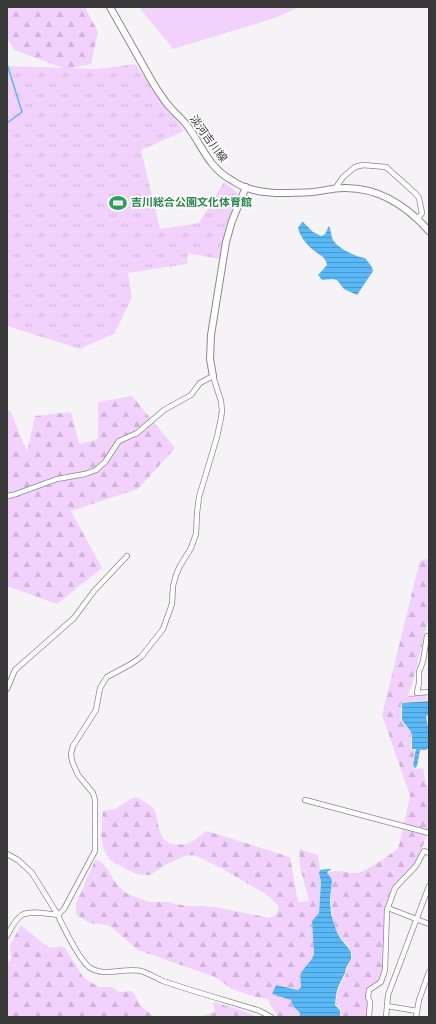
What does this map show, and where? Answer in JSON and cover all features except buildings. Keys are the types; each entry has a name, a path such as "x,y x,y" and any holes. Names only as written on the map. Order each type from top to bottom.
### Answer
{"main road":[{"name":"淡河吉川線","path":"110,7 165,101 190,130 210,162 216,169 233,182 251,190 286,193 337,188 368,190 381,194 395,201 408,210 429,231"},
{"path":"213,376 210,359 211,335 226,242 232,221 246,188"}],"street":[{"path":"337,188 343,177 355,167 363,165 386,167 419,198 422,213 418,219"},
{"path":"7,496 57,479 85,474 96,470 105,462 119,441 137,433 164,410 191,395 200,383 213,376 221,401 222,411 220,428 199,497 196,534 191,548 176,575 173,586 172,604 163,629 141,657 107,677 100,688 96,710 73,746 71,754 72,761 78,775 93,792 95,800 95,852 64,909 58,915"},
{"path":"7,689 16,670 74,618 94,591 127,556"},
{"path":"429,636 427,636 423,661 419,672 420,683 417,693 429,692"},
{"path":"305,800 429,833"},
{"path":"369,1017 369,990 381,982 386,970 386,910 395,888 416,866 424,851 429,853"},
{"path":"7,854 18,860 32,873 82,958 90,967 99,971 141,971 161,980 260,1011 271,1017"},
{"path":"386,1017 388,995 429,886"},
{"path":"388,908 429,924"},
{"path":"7,936 16,920 23,915 34,912 58,915"},
{"path":"416,1017 419,1000 429,972"},
{"path":"387,1006 417,1011"}],"green space":[{"path":"7,7 85,7 98,32 91,64 66,69 14,50 7,38"},
{"path":"139,7 299,7 275,18 173,49"},
{"path":"135,64 184,131 141,150 160,229 199,223 224,182 238,193 219,259 188,253 187,264 128,273 132,297 115,333 80,349 7,326 7,66 97,69"},
{"path":"132,396 175,448 138,489 71,511 102,568 57,604 7,586 7,411 10,410 27,452 35,416 71,412 79,444 98,439 98,402"},
{"path":"429,559 429,617 412,685 407,696 426,695 427,700 401,703 401,720 411,733 411,749 415,750 412,769 423,768 426,784 429,788 429,829 414,864 392,887 384,909 383,970 380,980 367,989 367,1017 341,1017 341,1009 336,1004 337,995 352,958 351,950 336,930 332,914 332,880 328,873 339,871 356,873 366,870 398,849 410,796 382,715 420,560"},
{"path":"136,797 154,809 161,835 168,842 174,844 186,844 207,831 290,857 298,902 309,901 300,867 299,849 318,855 321,882 319,913 312,921 314,954 312,960 302,974 301,986 299,990 276,985 272,994 291,1000 293,1006 300,1013 300,1017 278,1017 268,999 252,996 232,989 215,977 138,950 110,926 90,923 77,915 76,904 95,860 99,860 103,864 117,885 126,893 149,902 169,902 189,906 215,907 270,918 278,912 278,906 267,895 221,868 193,855 185,856 167,864 150,875 134,873 110,860 104,850 101,835 103,811 115,809"},
{"path":"21,925 48,947 65,948 84,978 99,987 112,987 119,992 132,991 140,1005 153,1016 173,1017 7,1017 7,964 11,959 10,945"},
{"path":"213,1002 238,1009 258,1017 197,1017 215,1012"}],"water":[{"path":"302,222 313,232 321,236 325,233 329,226 334,242 352,254 365,258 370,264 373,271 357,295 344,289 337,280 322,280 318,275 327,265 325,260 305,242 302,237 298,228"},
{"path":"429,701 429,715 426,716 429,732 429,747 426,750 420,750 417,766 415,768 413,765 416,749 412,749 411,732 402,720 402,703"},
{"path":"332,869 327,872 332,880 330,900 331,914 340,938 350,950 351,959 338,987 336,995 335,1005 340,1010 340,1017 300,1017 300,1013 293,1006 291,1000 272,994 276,985 298,990 301,987 301,974 314,954 312,921 319,913 321,882 319,873 320,870"}],"waterway":[{"path":"7,64 22,112 7,123"}],"place":[{"name":"吉川総合公園文化体育館","path":"118,203"}]}
